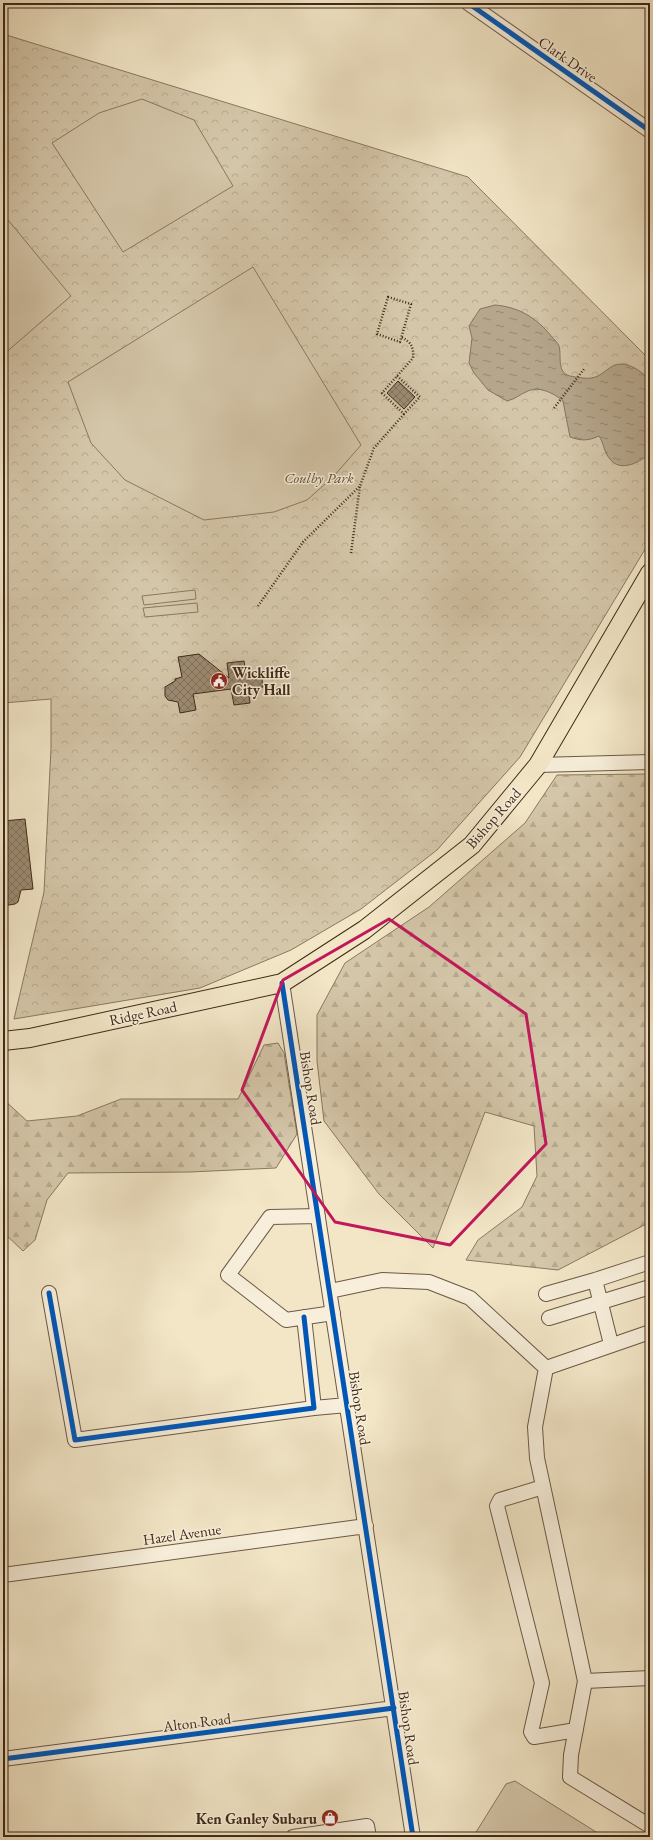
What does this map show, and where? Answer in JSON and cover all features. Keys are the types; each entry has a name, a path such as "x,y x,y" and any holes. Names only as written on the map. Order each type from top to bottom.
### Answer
{"main road":[{"name":"Bishop Road","path":"282,983 364,930 472,845 538,765 650,573"},
{"name":"Ridge Road","path":"3,1041 30,1038 282,983"}],"street":[{"name":"Clark Drive","path":"470,4 650,131"},
{"path":"538,765 650,762"},
{"name":"Bishop Road","path":"282,983 413,1837"},
{"path":"318,1216 270,1217 228,1275 286,1320 333,1312"},
{"path":"546,1294 647,1263"},
{"path":"330,1291 382,1280 429,1282 470,1298 546,1368"},
{"path":"595,1280 611,1344"},
{"path":"549,1318 650,1287"},
{"path":"49,1293 75,1440 314,1408 347,1405"},
{"path":"304,1317 314,1408"},
{"path":"546,1368 611,1344 650,1332"},
{"path":"546,1368 535,1427 537,1458 585,1681 571,1755 570,1777 650,1826"},
{"path":"543,1487 500,1500 497,1506 542,1683 530,1732 534,1737 576,1730"},
{"name":"Hazel Avenue","path":"3,1575 366,1526"},
{"path":"585,1681 650,1678"},
{"name":"Alton Road","path":"3,1759 394,1708"},
{"path":"293,1837 367,1826 369,1837"}],"path":[{"path":"388,296 411,304 401,337 400,342 377,334 388,296"},
{"path":"401,337 410,341 414,351 413,358 382,393 404,414"},
{"path":"554,408 584,369"},
{"path":"351,553 360,486 374,448 420,397 397,376"},
{"path":"258,606 304,542 360,486"}],"highlighted area":[{"path":"389,919 526,1014 546,1144 450,1245 335,1222 242,1090 283,980"}],"green space":[{"name":"Coulby Park","path":"3,34 468,177 650,360 650,541 520,757 437,850 361,909 291,950 200,988 14,1019 44,892 51,748 51,699 3,703"},
{"path":"142,99 194,120 233,186 123,252 52,143 99,113"},
{"path":"3,214 71,296 3,355"},
{"path":"253,267 361,445 333,477 307,500 274,512 204,520 125,480 91,443 68,382"},
{"path":"195,590 196,599 144,605 142,596"},
{"path":"197,603 198,612 145,617 143,608"},
{"path":"650,774 650,1222 558,1270 466,1260 478,1240 522,1207 537,1176 534,1126 485,1112 433,1248 379,1194 324,1121 317,1061 317,1015 345,963 429,907 525,823 557,775"},
{"path":"278,1043 284,1053 297,1134 276,1168 190,1172 68,1173 47,1200 35,1240 23,1251 3,1232 3,1099 27,1121 77,1116 121,1099 238,1099 264,1045"},
{"path":"515,1781 604,1837 473,1837 506,1784"}],"water":[{"path":"495,305 520,311 540,324 556,341 560,350 561,367 566,374 570,376 591,378 598,376 615,365 620,364 625,364 643,373 650,380 650,453 636,463 625,466 619,465 614,463 608,457 599,436 584,440 570,437 563,401 555,395 537,389 525,392 507,401 488,390 474,373 469,363 472,338 469,326 480,309"}],"building":[{"path":"398,381 415,397 404,409 387,393"},
{"name":"Wickliffe City Hall","path":"199,654 229,678 227,663 244,661 246,674 261,672 263,687 248,689 250,703 234,705 231,689 193,694 196,710 180,713 178,702 168,700 165,696 165,687 175,681 175,679 182,677 178,657"},
{"path":"25,819 33,889 21,890 18,902 3,906 3,821"}],"cycle path":[{"path":"468,3 650,131"},
{"path":"282,983 413,1837"},
{"path":"49,1293 75,1440 314,1408 304,1317"},
{"path":"3,1759 394,1708"}],"place":[{"name":"Wickliffe City Hall","path":"219,681"},
{"name":"Ken Ganley Subaru","path":"330,1818"}]}
